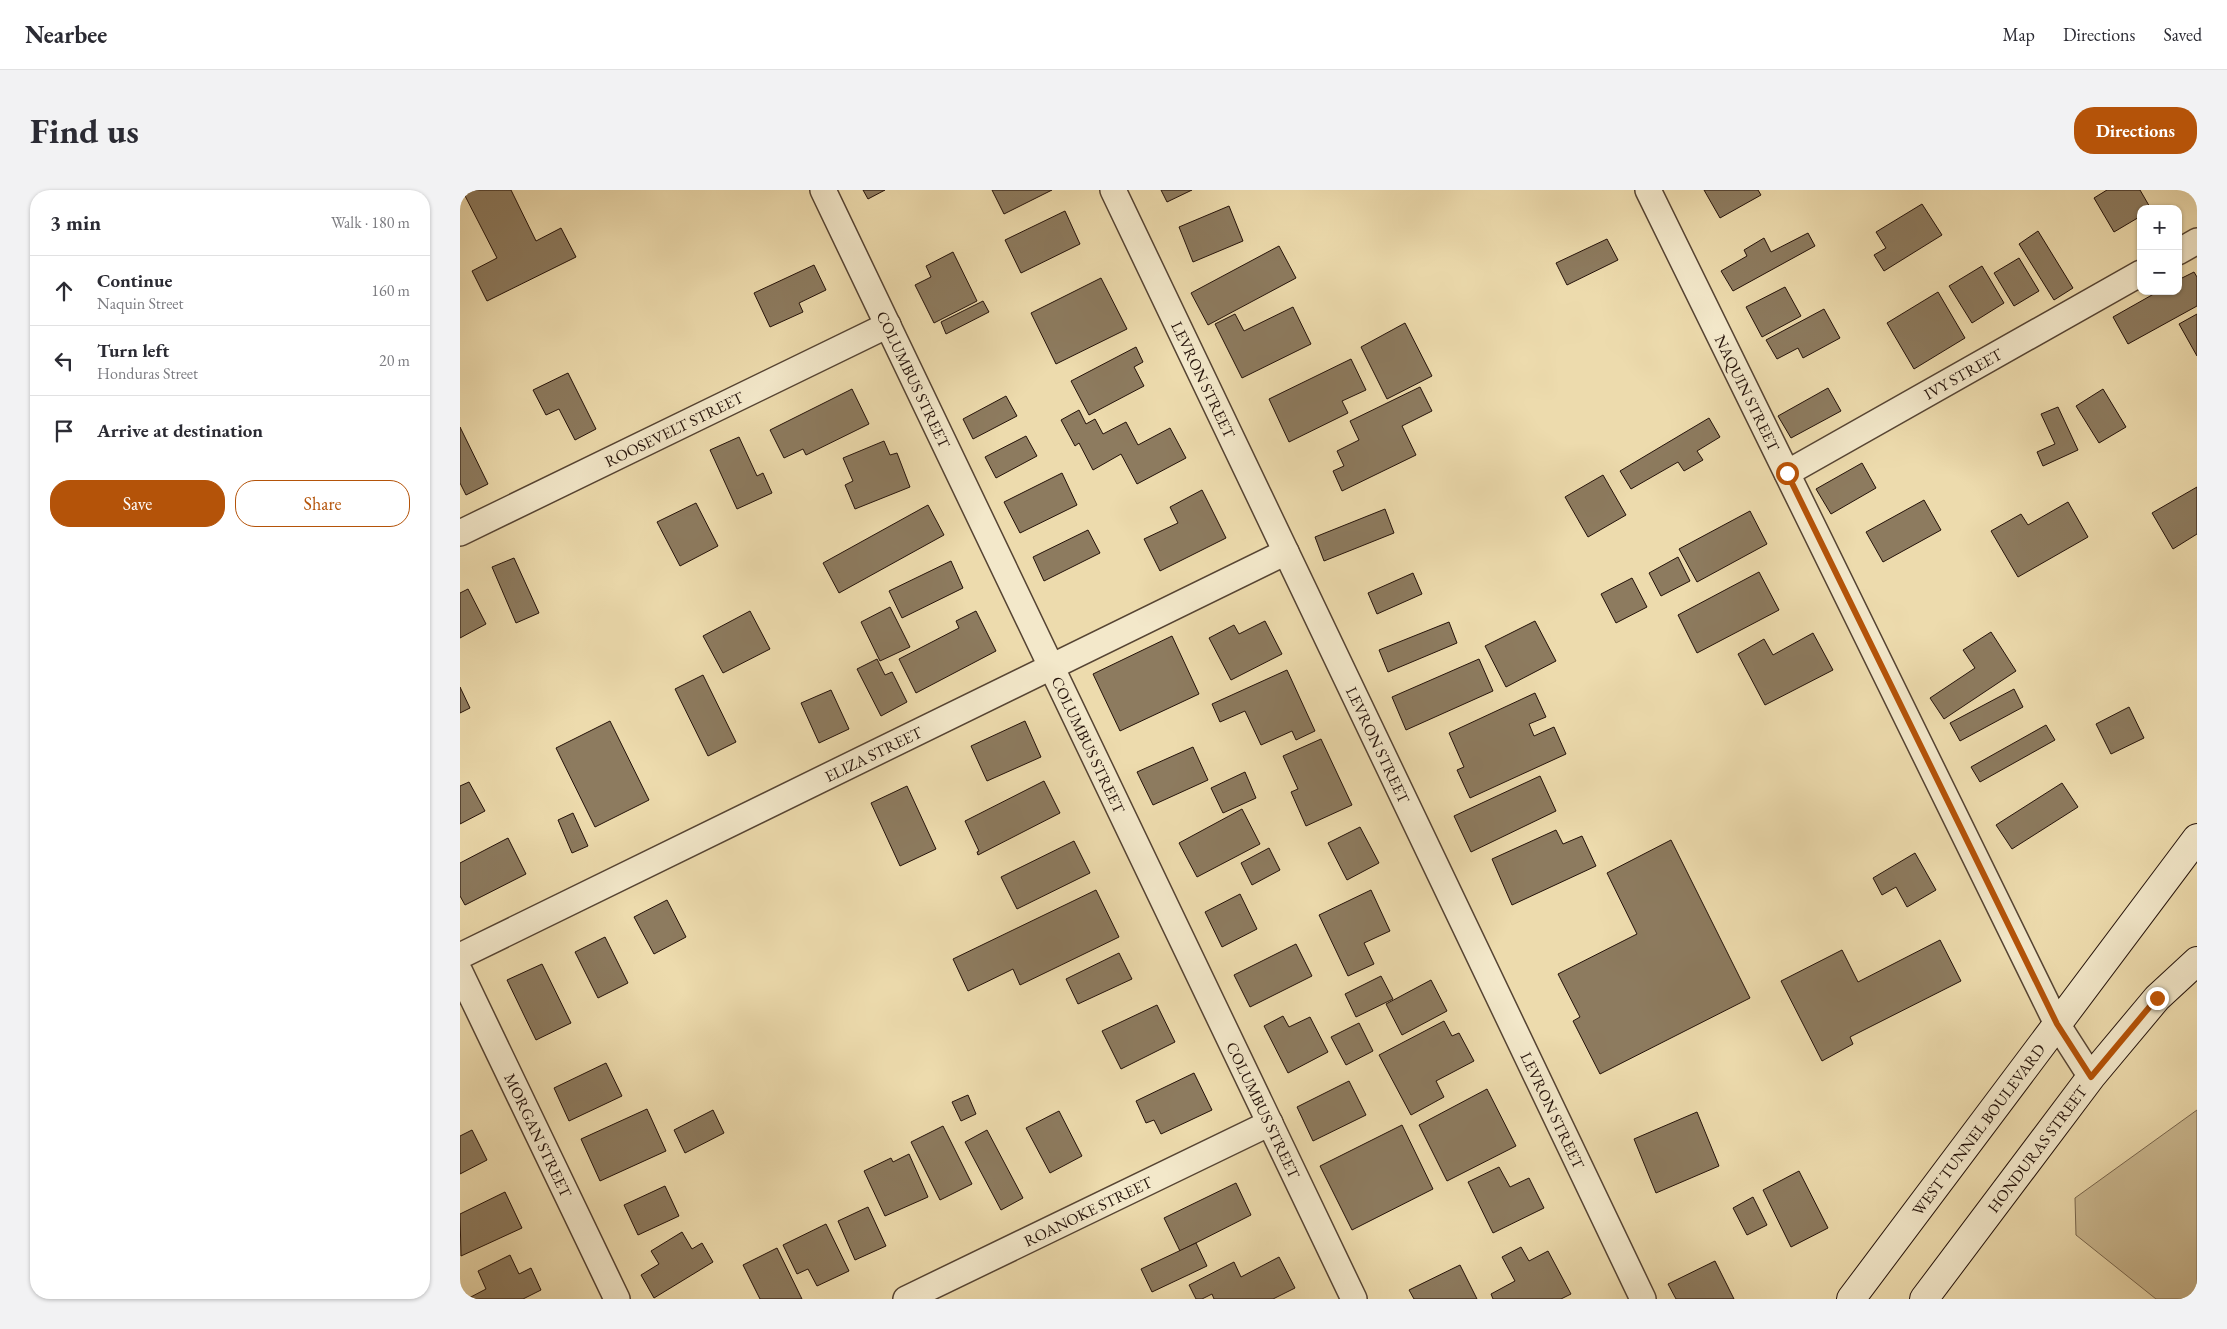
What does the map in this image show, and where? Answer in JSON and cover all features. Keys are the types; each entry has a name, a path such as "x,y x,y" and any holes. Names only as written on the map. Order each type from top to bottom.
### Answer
{"main road":[{"name":"WEST TUNNEL BOULEVARD","path":"1851,1299 2197,838"},
{"name":"HONDURAS STREET","path":"1924,1299 2091,1077 2157,998 2197,961"}],"street":[{"name":"COLUMBUS STREET","path":"823,190 1354,1299"},
{"name":"LEVRON STREET","path":"1114,190 1643,1299"},
{"name":"NAQUIN STREET","path":"1648,190 2057,1024 2091,1077"},
{"path":"2182,250 2197,242"},
{"name":"IVY STREET","path":"1787,473 2137,275"},
{"name":"ROOSEVELT STREET","path":"460,533 888,326"},
{"name":"ELIZA STREET","path":"460,956 1286,552"},
{"name":"MORGAN STREET","path":"460,972 617,1299"},
{"name":"ROANOKE STREET","path":"906,1299 1270,1123"}],"shaded area":[{"path":"2197,1110 2197,1299 2156,1299 2076,1235 2075,1198"}],"building":[{"path":"462,190 511,190 536,241 561,228 576,257 487,301 472,271 497,258"},
{"path":"863,190 885,190 868,199"},
{"path":"992,190 1052,190 1004,214"},
{"path":"1161,190 1192,190 1167,202"},
{"path":"1704,190 1758,190 1761,195 1720,218"},
{"path":"2107,190 2140,190 2149,205 2137,205 2137,218 2114,232 2094,198"},
{"path":"1922,204 1942,235 1884,271 1874,255 1886,248 1876,232"},
{"path":"1229,206 1243,241 1193,262 1179,227"},
{"path":"1065,211 1080,244 1021,273 1005,240"},
{"path":"2038,231 2073,288 2054,300 2019,244"},
{"path":"1808,233 1815,246 1733,291 1721,271 1747,256 1744,250 1764,238 1771,252"},
{"path":"1607,239 1618,260 1567,285 1556,263"},
{"path":"1279,246 1296,278 1208,325 1191,293"},
{"path":"953,252 977,301 934,323 915,285 931,277 926,266"},
{"path":"2019,258 2039,291 2014,306 1994,273"},
{"path":"814,265 826,290 799,303 803,312 770,327 754,293"},
{"path":"1982,266 2004,303 1972,323 1949,286"},
{"path":"2194,272 2197,277 2197,306 2128,344 2113,317 2152,295 2182,295 2182,278"},
{"path":"1101,278 1127,329 1056,364 1031,313"},
{"path":"1785,287 1801,316 1762,337 1746,307"},
{"path":"1938,292 1965,338 1914,369 1887,323"},
{"path":"983,301 989,312 946,334 941,322"},
{"path":"1293,307 1311,344 1242,378 1215,324 1235,314 1244,331"},
{"path":"1824,309 1840,338 1803,358 1798,348 1777,359 1766,340"},
{"path":"2197,314 2197,356 2179,324"},
{"path":"1405,323 1432,376 1387,399 1361,347"},
{"path":"1136,347 1143,362 1134,367 1144,386 1089,415 1071,381"},
{"path":"1351,359 1366,390 1342,401 1348,413 1289,442 1269,399"},
{"path":"568,373 596,429 575,440 559,409 546,415 533,390"},
{"path":"1420,387 1432,411 1402,426 1416,455 1342,491 1333,471 1344,466 1337,451 1359,440 1350,421"},
{"path":"1828,388 1841,411 1791,438 1778,416"},
{"path":"852,389 869,424 806,455 803,449 784,458 770,430"},
{"path":"2103,389 2126,427 2099,443 2076,406"},
{"path":"1006,396 1017,416 973,439 963,419"},
{"path":"2058,407 2078,450 2043,466 2037,452 2055,444 2041,414"},
{"path":"1079,410 1086,424 1095,419 1103,434 1126,422 1138,445 1170,428 1186,458 1137,484 1121,454 1093,470 1079,443 1075,446 1061,420"},
{"path":"1709,418 1720,437 1697,451 1703,460 1684,471 1678,462 1631,489 1620,471"},
{"path":"460,427 488,484 466,495 460,483"},
{"path":"1026,436 1037,456 996,478 985,457"},
{"path":"739,437 757,476 763,473 772,493 737,509 710,450"},
{"path":"884,441 890,455 897,453 910,487 855,509 845,485 853,481 843,458"},
{"path":"1862,463 1876,488 1831,514 1816,489"},
{"path":"1062,473 1077,505 1020,533 1004,502"},
{"path":"1603,475 1626,515 1588,537 1565,497"},
{"path":"2197,487 2197,534 2173,549 2152,513"},
{"path":"1202,490 1226,538 1160,571 1144,539 1178,523 1170,507"},
{"path":"1924,500 1941,530 1883,562 1866,532"},
{"path":"2068,502 2088,537 2018,577 1991,531 2021,514 2028,525"},
{"path":"696,503 718,546 680,566 657,522"},
{"path":"928,505 944,535 839,593 823,563"},
{"path":"1385,509 1394,533 1324,561 1315,537"},
{"path":"1750,511 1767,544 1697,582 1679,549"},
{"path":"1088,530 1100,553 1044,581 1033,557"},
{"path":"1678,557 1690,581 1661,596 1649,573"},
{"path":"514,558 539,613 516,623 492,567"},
{"path":"951,561 963,588 902,618 889,591"},
{"path":"1759,572 1779,610 1697,653 1678,615"},
{"path":"1413,573 1422,594 1377,614 1368,593"},
{"path":"1632,578 1647,607 1616,623 1601,594"},
{"path":"468,589 486,624 460,638 460,593"},
{"path":"890,607 910,647 880,661 861,622"},
{"path":"750,611 770,649 723,673 703,636"},
{"path":"976,611 996,651 916,693 899,659 959,628 956,621"},
{"path":"1265,621 1282,654 1231,680 1209,638 1234,625 1239,634"},
{"path":"1535,621 1556,661 1506,687 1485,646"},
{"path":"1449,622 1457,643 1388,672 1379,650"},
{"path":"1991,632 2016,671 1944,719 1930,698 1975,668 1963,650"},
{"path":"1813,633 1833,670 1765,705 1738,654 1764,639 1773,655"},
{"path":"1172,636 1199,694 1120,731 1093,674"},
{"path":"877,659 885,675 892,672 907,702 881,716 857,669"},
{"path":"1479,659 1493,691 1406,730 1392,697"},
{"path":"1287,670 1315,731 1296,740 1292,731 1261,745 1245,711 1220,722 1212,704"},
{"path":"703,675 736,742 708,756 675,689"},
{"path":"460,687 470,708 460,713"},
{"path":"2014,689 2023,707 1960,741 1950,723"},
{"path":"831,690 849,729 819,743 801,703"},
{"path":"1535,693 1546,717 1529,724 1534,736 1554,727 1566,754 1470,798 1457,770 1464,767 1449,733"},
{"path":"2129,707 2144,738 2111,754 2096,724"},
{"path":"610,721 649,800 595,827 556,748"},
{"path":"1025,721 1041,757 987,781 971,746"},
{"path":"2046,725 2055,740 1980,782 1971,767"},
{"path":"1321,739 1352,805 1306,826 1291,792 1298,789 1283,756"},
{"path":"1193,747 1208,780 1153,805 1137,772"},
{"path":"1245,772 1256,798 1223,813 1211,788"},
{"path":"1540,776 1556,811 1471,852 1454,816"},
{"path":"1044,781 1060,813 978,855 977,852 979,851 965,821"},
{"path":"469,782 485,811 460,824 460,786"},
{"path":"2062,783 2078,807 2012,849 1996,825"},
{"path":"907,786 936,849 900,866 871,803"},
{"path":"1242,809 1260,844 1197,877 1179,843"},
{"path":"573,813 588,846 572,853 558,820"},
{"path":"1360,827 1379,863 1347,880 1328,843"},
{"path":"1556,830 1563,844 1582,836 1596,866 1512,905 1492,859"},
{"path":"508,838 526,874 465,905 460,896 460,863"},
{"path":"1671,840 1750,998 1600,1074 1573,1021 1580,1017 1558,974 1637,934 1607,873"},
{"path":"1074,841 1090,873 1017,909 1001,877"},
{"path":"1269,848 1280,870 1252,885 1241,863"},
{"path":"1915,853 1936,890 1907,907 1896,887 1882,895 1873,878"},
{"path":"1096,890 1119,937 1020,985 1013,969 968,991 953,959"},
{"path":"1371,890 1390,931 1364,943 1374,964 1348,976 1319,915"},
{"path":"1240,894 1257,929 1222,947 1205,912"},
{"path":"667,900 686,937 654,954 634,917"},
{"path":"605,937 628,983 598,998 575,952"},
{"path":"1940,940 1961,981 1850,1037 1853,1044 1822,1061 1781,981 1842,950 1858,982"},
{"path":"1296,944 1312,976 1250,1007 1234,975"},
{"path":"1119,953 1132,979 1078,1004 1066,979"},
{"path":"542,964 571,1023 536,1040 507,980"},
{"path":"1381,976 1393,999 1356,1017 1345,994"},
{"path":"1431,980 1447,1011 1402,1035 1386,1004"},
{"path":"1157,1005 1175,1042 1121,1069 1102,1031"},
{"path":"1283,1016 1289,1027 1310,1017 1328,1052 1288,1073 1264,1026"},
{"path":"1444,1021 1452,1036 1459,1033 1474,1061 1436,1081 1444,1097 1411,1115 1379,1055"},
{"path":"1359,1023 1373,1051 1346,1065 1331,1037"},
{"path":"606,1063 622,1096 569,1121 554,1088"},
{"path":"1194,1073 1212,1110 1161,1134 1154,1120 1146,1123 1136,1101"},
{"path":"1349,1081 1366,1115 1313,1141 1297,1107"},
{"path":"1487,1089 1516,1146 1447,1181 1419,1125"},
{"path":"968,1095 976,1114 961,1121 952,1102"},
{"path":"647,1109 666,1151 600,1181 581,1139"},
{"path":"713,1110 724,1133 685,1153 674,1130"},
{"path":"1059,1111 1082,1156 1050,1173 1026,1128"},
{"path":"1697,1112 1719,1166 1656,1193 1634,1139"},
{"path":"1402,1125 1433,1189 1352,1230 1320,1166"},
{"path":"943,1126 972,1184 940,1200 911,1142"},
{"path":"472,1130 487,1160 460,1174 460,1136"},
{"path":"987,1130 1023,1198 1001,1210 965,1142"},
{"path":"909,1154 928,1197 885,1216 864,1171 891,1158 893,1162"},
{"path":"1499,1167 1510,1187 1529,1178 1544,1208 1493,1233 1468,1182"},
{"path":"1799,1171 1828,1228 1791,1247 1763,1190"},
{"path":"1236,1183 1251,1215 1180,1251 1164,1218"},
{"path":"665,1186 679,1216 638,1235 624,1205"},
{"path":"505,1192 522,1228 461,1256 460,1214"},
{"path":"1753,1197 1767,1225 1747,1235 1733,1208"},
{"path":"868,1207 886,1246 855,1260 838,1221"},
{"path":"826,1224 849,1271 817,1286 808,1269 797,1274 783,1245"},
{"path":"682,1232 692,1249 702,1243 713,1262 654,1298 641,1275 659,1264 651,1251"},
{"path":"1196,1243 1207,1266 1152,1292 1141,1269"},
{"path":"1521,1247 1529,1261 1548,1251 1571,1294 1561,1299 1493,1299 1491,1294 1515,1281 1502,1257"},
{"path":"777,1248 802,1299 760,1299 743,1265"},
{"path":"510,1255 519,1274 531,1268 541,1290 523,1299 467,1299 486,1289 478,1271"},
{"path":"1279,1257 1295,1288 1273,1299 1214,1299 1212,1294 1202,1299 1196,1299 1189,1285 1234,1262 1241,1277"},
{"path":"1715,1261 1734,1299 1676,1299 1668,1284"},
{"path":"1460,1265 1477,1299 1414,1299 1409,1290"}],"route":[{"path":"1787,473 2057,1024 2091,1077 2157,998"}]}
